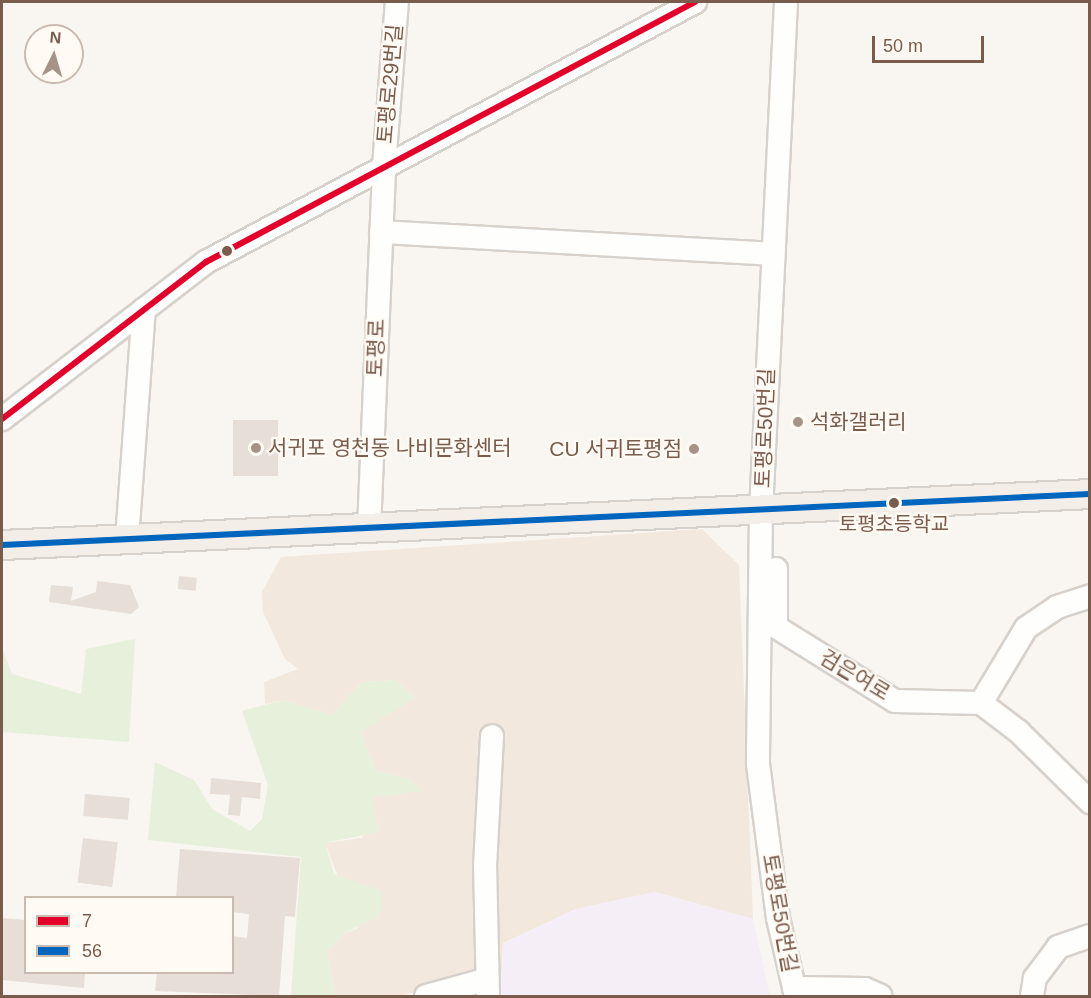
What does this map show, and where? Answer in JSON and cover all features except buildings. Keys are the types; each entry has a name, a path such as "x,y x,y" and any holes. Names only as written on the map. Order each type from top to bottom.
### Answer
{"main road":[{"path":"2,545 768,511 1089,494"}],"street":[{"name":"토평로29번길","path":"384,166 397,2"},
{"path":"2,419 206,262 695,2"},
{"name":"토평로50번길","path":"786,2 772,254 768,511 758,764 778,918 795,992"},
{"name":"토평로","path":"369,529 384,166"},
{"path":"381,232 772,254"},
{"path":"127,539 144,310"},
{"name":"검은여로","path":"768,511 776,627 895,700 981,703"},
{"path":"1089,596 1057,607 1026,628 981,703 1020,732 1089,802"},
{"path":"426,996 488,988 484,866 492,736"},
{"path":"1032,996 1035,978 1058,947 1089,936"},
{"path":"795,992 866,989 881,996"}],"shaded area":[{"path":"702,529 739,565 753,919 655,892 576,909 503,943 502,972 400,996 335,996 327,951 343,934 358,928 325,843 362,838 371,816 372,797 410,779 376,771 360,732 414,697 396,680 362,682 332,715 283,700 265,704 264,682 298,669 285,659 263,612 262,592 281,557"},
{"path":"655,892 753,919 770,996 501,996 503,944 576,909"}],"green space":[{"path":"135,639 129,742 2,732 2,648 12,674 81,694 86,649"},
{"path":"396,680 415,698 360,732 376,771 410,779 423,791 372,797 379,832 325,843 334,874 382,891 382,908 379,916 343,934 327,951 335,996 291,996 301,857 148,840 155,762 194,780 212,809 250,831 262,819 268,785 242,711 283,700 332,715 362,682"}],"transit line":[{"name":"7","path":"2,419 206,262 695,2"},
{"name":"56","path":"2,545 1090,494"}],"place":[{"name":"석화갤러리","path":"798,422"},
{"name":"서귀포 영천동 나비문화센터","path":"256,448"},
{"name":"CU 서귀토평점","path":"694,449"},
{"name":"토평초등학교","path":"894,503"}]}
